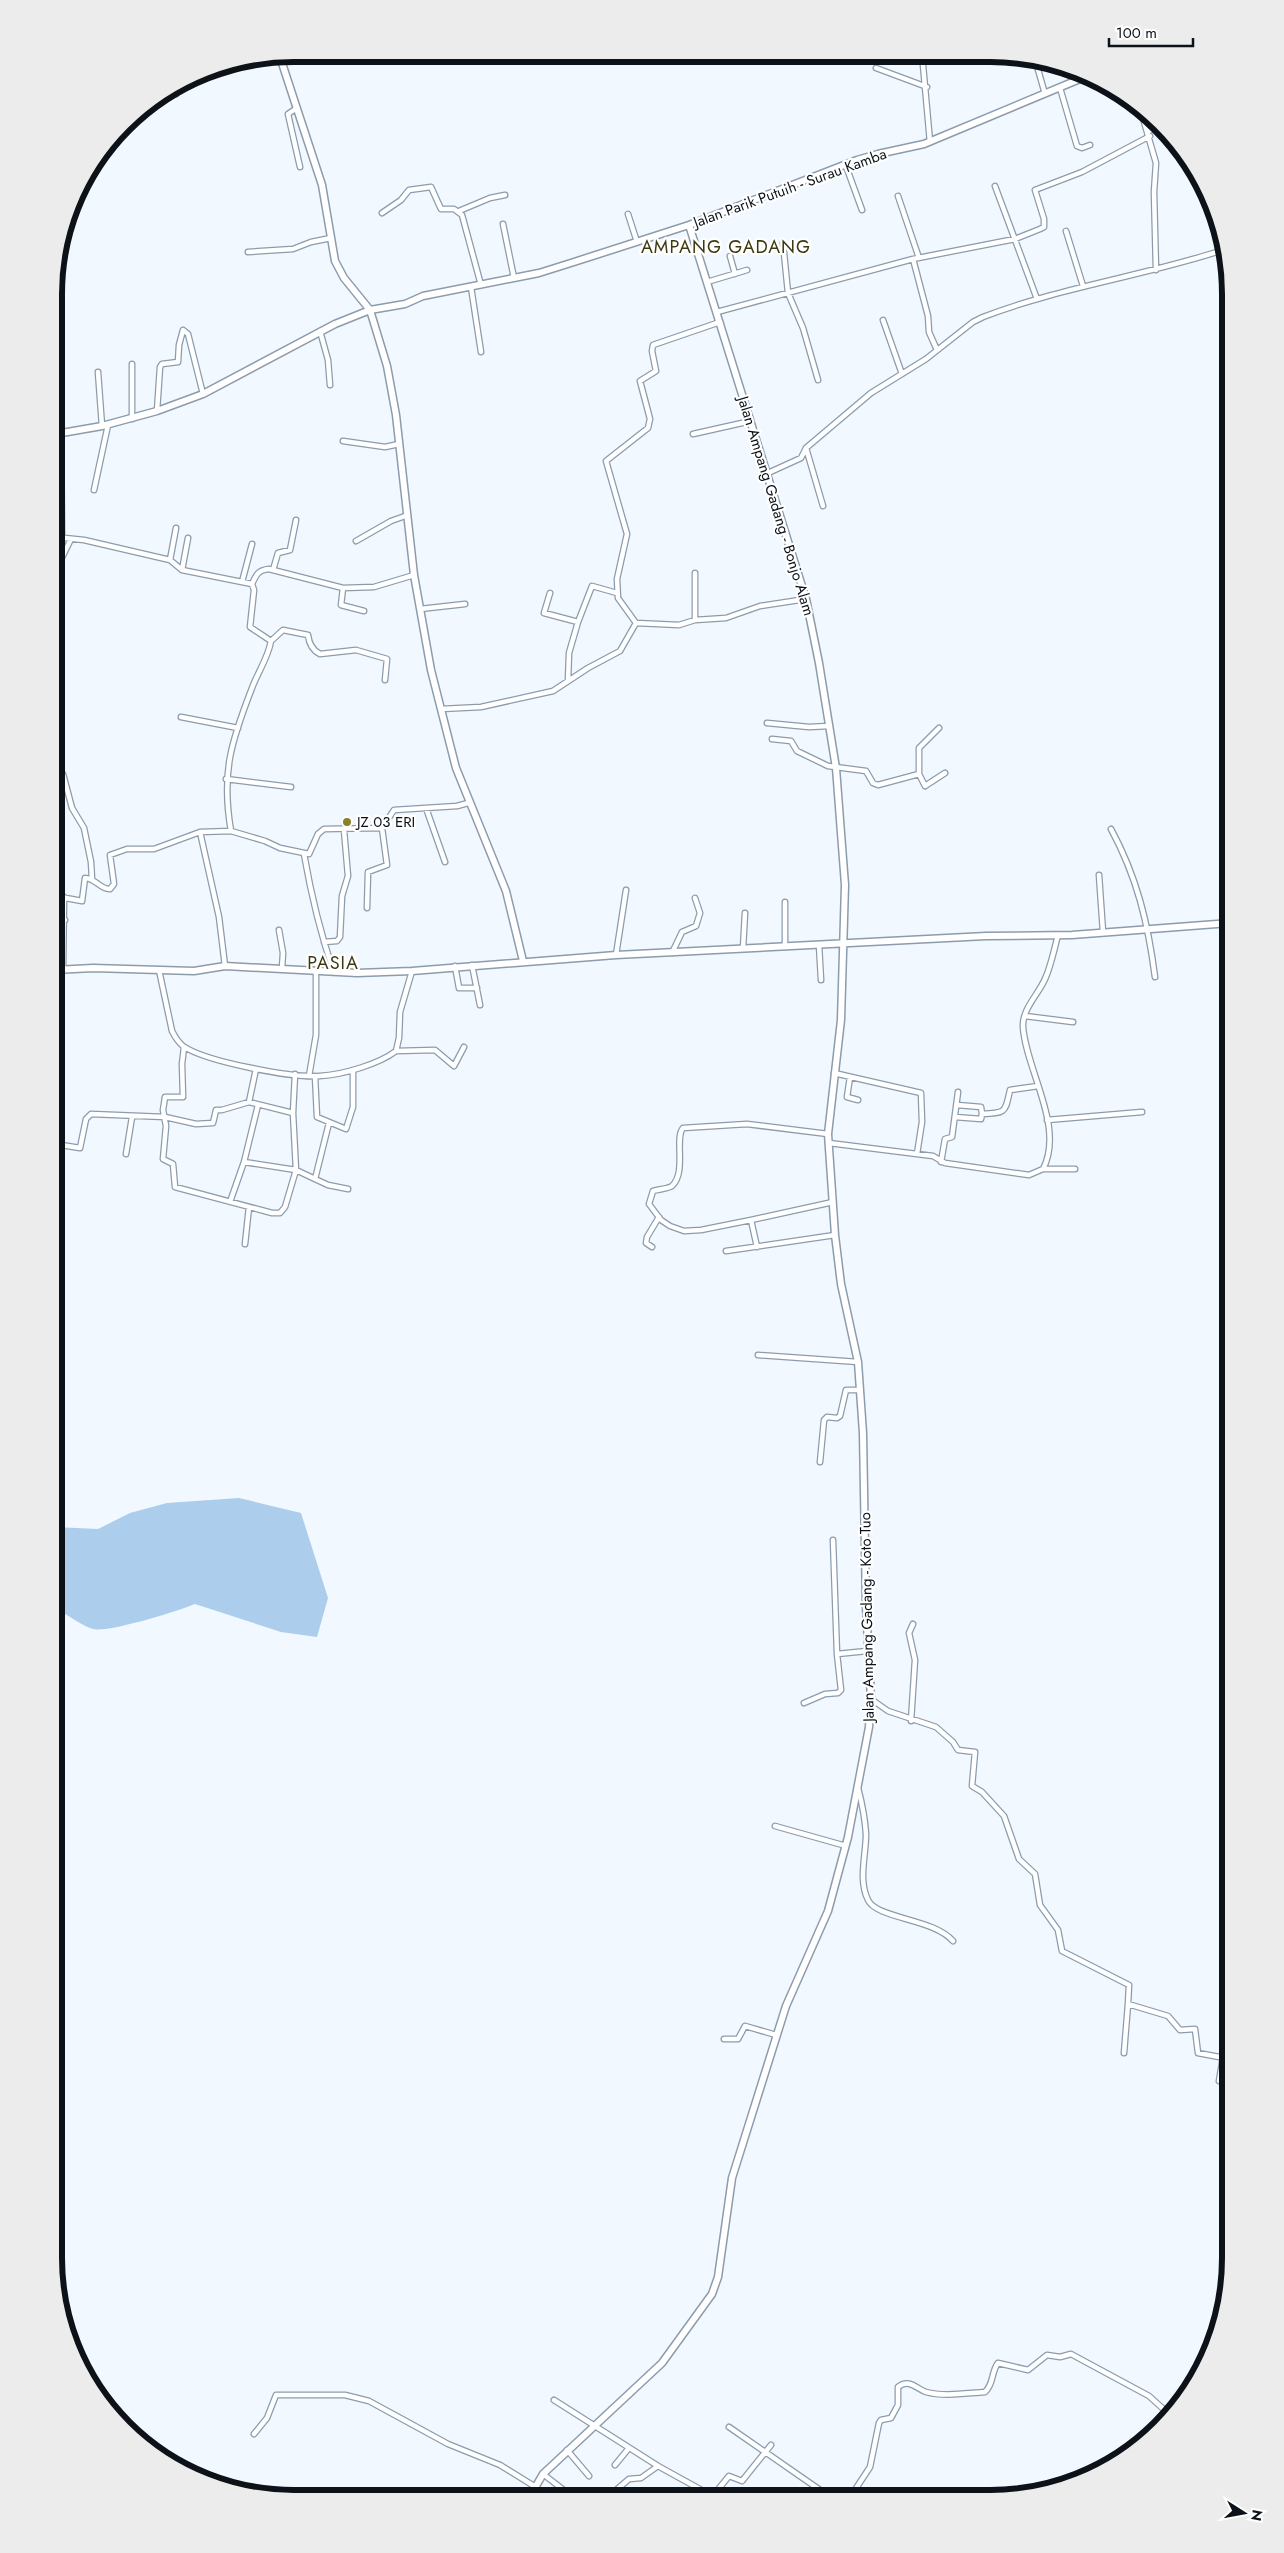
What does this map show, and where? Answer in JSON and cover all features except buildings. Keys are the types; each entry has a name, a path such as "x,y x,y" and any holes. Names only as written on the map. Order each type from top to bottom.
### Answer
{"street":[{"path":"282,63 322,186 331,238 339,269 370,310 391,383 414,575 431,670 456,768 468,803 484,834 506,891 523,961"},
{"path":"923,65 927,86 930,142"},
{"path":"1037,67 1044,94"},
{"path":"876,68 927,86"},
{"name":"Jalan Parik Putuih - Surau Kamba","path":"62,433 132,419 203,394 320,331 370,310 405,304 423,296 514,278 637,242 689,225 878,154 930,142 1078,80"},
{"path":"1060,88 1077,146 1082,148 1090,146"},
{"path":"297,108 288,114 300,167"},
{"path":"1145,122 1156,163 1154,192 1156,270"},
{"path":"717,312 913,259 1015,239 1044,227 1044,219 1036,190 1082,172 1154,131"},
{"path":"846,166 862,210"},
{"path":"995,186 1037,298"},
{"path":"382,213 401,200 408,190 431,187 442,209 459,211 490,198 505,195"},
{"path":"898,196 920,258"},
{"path":"459,211 481,285"},
{"path":"628,214 637,242"},
{"path":"503,224 514,278"},
{"name":"Jalan Ampang Gadang - Bonjo Alam","path":"689,225 768,473 806,600 836,768 846,885 845,943"},
{"path":"1066,231 1083,286"},
{"path":"248,252 293,249 310,242 331,238"},
{"path":"783,243 788,293 802,328 818,380"},
{"path":"768,473 800,458 806,448 871,393 902,374 978,320 1037,298 1156,270 1218,252"},
{"path":"730,256 735,274"},
{"path":"913,259 928,316 929,332 937,350"},
{"path":"707,282 747,270"},
{"path":"471,287 481,352"},
{"path":"883,320 902,374"},
{"path":"720,322 653,345 652,351 656,371 640,381 650,419 648,428 606,461 627,534 616,579 620,604 636,623 672,625 695,620 726,618 760,606 806,600"},
{"path":"157,411 160,367 162,364 178,362 178,347 183,330 188,334 203,394"},
{"path":"320,331 328,360 330,385"},
{"path":"132,364 132,419"},
{"path":"94,490 105,426 98,372"},
{"path":"693,434 751,421"},
{"path":"343,441 385,447 399,444"},
{"path":"806,448 823,506"},
{"path":"356,541 391,521 408,515"},
{"path":"273,570 275,556 278,553 290,550 296,520"},
{"path":"170,560 176,528"},
{"path":"62,538 84,540 170,560 182,570 252,584"},
{"path":"182,570 188,538"},
{"path":"62,559 71,539"},
{"path":"242,582 252,544"},
{"path":"252,584 261,570 273,570 343,588 374,587 414,575"},
{"path":"695,573 695,620"},
{"path":"252,584 254,590 250,620 251,630 271,641"},
{"path":"568,680 569,653 578,622 592,586 617,593"},
{"path":"343,588 341,605 364,611"},
{"path":"550,593 544,613 578,622"},
{"path":"420,609 464,604"},
{"path":"442,709 481,707 548,692 620,651 636,623"},
{"path":"231,831 226,802 226,779 231,748 251,690 270,650 271,641 283,630 294,631 308,635 309,642 315,652 320,654 356,650 382,660 387,659 385,680"},
{"path":"181,717 238,728"},
{"path":"767,723 809,727 829,726"},
{"path":"939,728 918,748 919,774 925,786 945,773"},
{"path":"772,738 791,741 797,751 836,768 866,771 873,783 878,785 919,774"},
{"path":"63,774 72,808 84,828 92,862 92,879"},
{"path":"226,779 292,787"},
{"path":"367,908 368,872 387,865 382,828 394,810 457,806 468,803"},
{"path":"426,808 445,862"},
{"path":"382,828 362,827 344,830 321,830 312,851 304,854 231,831 200,832 154,848 127,849 110,855 114,884 108,890 92,879 86,878 84,880 82,901 64,897 63,970 194,971 225,966 316,971 412,971 455,966 616,955 986,936 1058,935 1222,924"},
{"path":"1111,828 1130,870 1149,929 1155,978"},
{"path":"324,942 337,941 340,938 342,896 348,876 344,830"},
{"path":"200,832 219,917 225,966"},
{"path":"304,854 312,901 319,918 333,970"},
{"path":"1100,875 1103,932"},
{"path":"616,955 626,890"},
{"path":"672,953 682,932 696,926 700,913 695,898"},
{"path":"785,902 786,947"},
{"path":"743,948 745,913"},
{"path":"279,930 283,953 282,968"},
{"path":"1043,1169 1050,1142 1024,1029 1025,1016 1045,979 1058,935"},
{"name":"Jalan Ampang Gadang - Koto Tuo","path":"533,2488 543,2474 567,2450 666,2358 712,2294 718,2277 732,2178 776,2035 828,1910 846,1846 858,1787 869,1727 871,1699 867,1651 863,1433 858,1362 841,1284 835,1235 828,1134 845,943"},
{"path":"819,945 821,980"},
{"path":"472,965 480,1005"},
{"path":"455,966 459,988 477,988"},
{"path":"159,970 172,1031 176,1040 184,1047 231,1064 312,1076 353,1070 396,1051 435,1050 449,1064 454,1066 464,1047"},
{"path":"316,971 316,1035 312,1076 317,1096 315,1114 317,1117 343,1129 349,1125 353,1107 353,1070"},
{"path":"396,1051 399,1038 400,1012 412,971"},
{"path":"1025,1016 1073,1022"},
{"path":"184,1047 182,1064 184,1096 165,1097 163,1110 166,1126 163,1158 173,1164 175,1187 276,1214 282,1211 296,1170 293,1113 295,1074"},
{"path":"249,1102 256,1069"},
{"path":"834,1073 920,1094 922,1122 917,1154"},
{"path":"850,1077 847,1097 858,1100"},
{"path":"982,1114 1004,1110 1008,1106 1010,1090 1038,1086"},
{"path":"941,1162 945,1139 952,1137 958,1092"},
{"path":"62,1145 80,1148 88,1116 165,1117 196,1124 214,1123 216,1110 249,1102 293,1113"},
{"path":"230,1202 244,1162 258,1105"},
{"path":"955,1117 981,1119 982,1114 981,1108 957,1105"},
{"path":"1046,1120 1142,1112"},
{"path":"126,1154 132,1117"},
{"path":"315,1179 329,1123"},
{"path":"828,1134 747,1124 684,1128 680,1133 681,1161 674,1183 670,1187 653,1191 649,1205 670,1226 684,1231 751,1220 833,1202"},
{"path":"830,1143 933,1156 941,1162 1029,1175 1043,1169 1075,1169"},
{"path":"244,1162 296,1170 328,1185 348,1188"},
{"path":"245,1244 249,1207"},
{"path":"652,1247 646,1243 647,1237 659,1217"},
{"path":"751,1220 757,1248"},
{"path":"726,1251 757,1248 835,1235"},
{"path":"758,1355 858,1362"},
{"path":"820,1462 824,1420 827,1417 837,1418 840,1416 846,1390 860,1390"},
{"path":"804,1703 825,1694 840,1692 833,1540"},
{"path":"912,1720 915,1660 909,1634 913,1624"},
{"path":"837,1654 867,1651"},
{"path":"871,1699 888,1711 939,1729 958,1750 975,1752 972,1786 982,1792 1004,1816 1018,1859 1035,1874 1040,1905 1058,1930 1062,1951 1129,1985 1124,2053"},
{"path":"858,1787 866,1834 864,1875 868,1901 874,1908 884,1912 932,1926 953,1941"},
{"path":"775,1826 846,1846"},
{"path":"1128,2004 1168,2016 1180,2030 1194,2028 1196,2031 1198,2053 1222,2058"},
{"path":"724,2039 738,2039 745,2026 776,2035"},
{"path":"1219,2081 1222,2065"},
{"path":"855,2490 870,2467 879,2423 881,2420 891,2418 896,2411 898,2387 902,2384 912,2384 931,2393 985,2392 990,2387 994,2370 998,2363 1028,2370 1048,2355 1060,2357 1071,2354 1150,2396 1165,2410"},
{"path":"254,2434 267,2418 276,2395 345,2395 370,2401 448,2444 500,2465 533,2488"},
{"path":"554,2400 658,2466 701,2490"},
{"path":"729,2427 820,2490"},
{"path":"719,2490 728,2476 742,2481 771,2444"},
{"path":"615,2465 629,2448"},
{"path":"567,2450 589,2476"},
{"path":"617,2490 630,2479 641,2478 658,2466"},
{"path":"543,2474 564,2490"}],"shaded area":[{"path":"239,1498 301,1513 328,1598 317,1637 281,1632 195,1604 143,1621 113,1628 93,1629 65,1614 62,1618 62,1527 98,1529 130,1513 167,1503"}],"place":[{"name":"JZ 03 ERI","path":"347,822"}],"district":[{"name":"AMPANG GADANG","path":"726,247"},
{"name":"PASIA","path":"333,963"}]}
